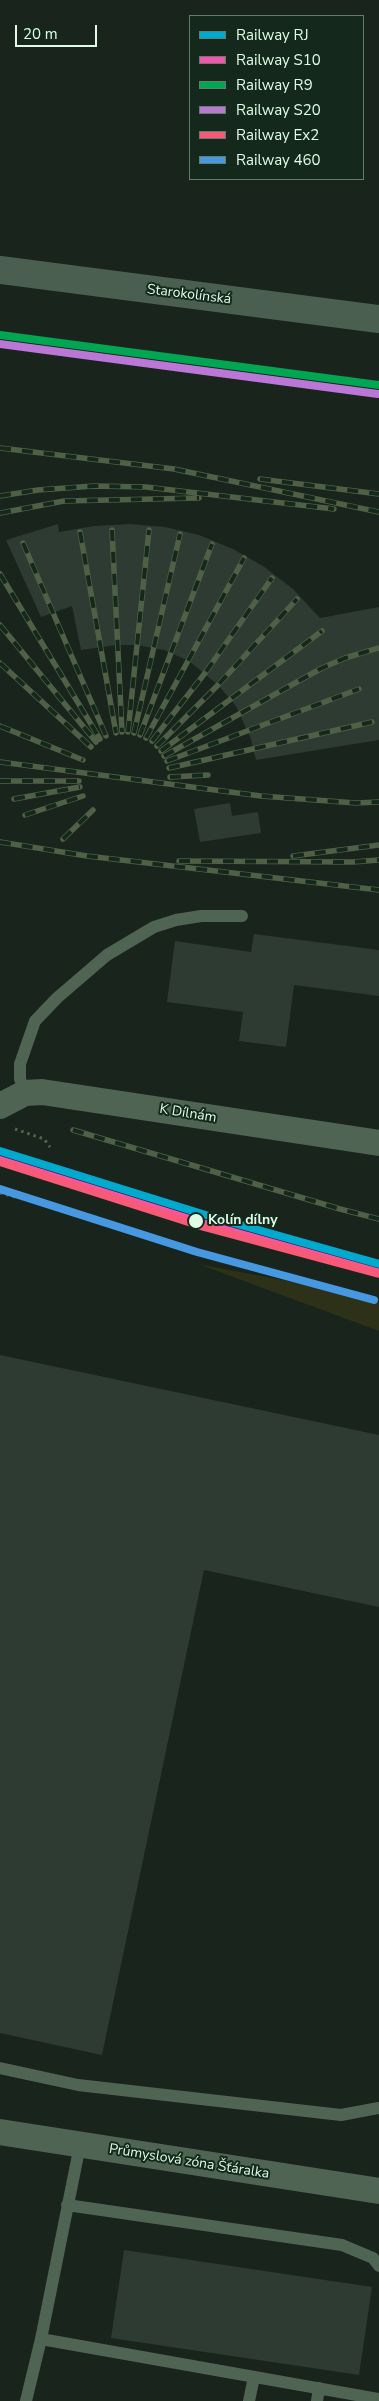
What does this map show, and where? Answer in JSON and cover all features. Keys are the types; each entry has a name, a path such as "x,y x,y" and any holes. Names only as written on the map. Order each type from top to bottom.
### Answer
{"street":[{"name":"Starokolínská","path":"0,270 379,319"},
{"name":"K Dílnám","path":"4,1116 25,1093 42,1092 379,1143"},
{"name":"Průmyslová zóna Šťáralka","path":"0,2132 379,2191"}],"lane":[{"path":"25,1093 20,1079 20,1064 35,1021 56,998 107,955 154,927 176,920 201,916 242,916"},
{"path":"0,2068 78,2085 341,2115 379,2108"},
{"path":"26,2401 41,2339 80,2145"},
{"path":"67,2205 342,2245 373,2258 379,2266"},
{"path":"41,2339 254,2377 318,2395 379,2399"},
{"path":"250,2401 254,2377"}],"path":[{"path":"4,1116 44,1139 50,1147"},
{"path":"0,1193 20,1198"}],"green space":[{"path":"198,1264 325,1288 379,1302 379,1331"}],"building":[{"path":"58,524 59,532 94,526 130,524 165,527 199,535 233,549 263,566 293,589 320,618 379,607 379,740 256,760 251,739 236,706 218,685 189,661 164,650 137,645 117,645 81,650 72,606 41,617 6,540"},
{"path":"230,803 232,816 258,812 261,833 200,842 194,809"},
{"path":"254,934 379,950 379,996 294,985 286,1047 239,1041 243,1012 167,1002 175,941 251,952"},
{"path":"0,1355 379,1435 379,1607 204,1570 102,2055 0,2033"},
{"path":"124,2250 372,2287 359,2375 111,2338"}],"railway":[{"path":"0,448 174,469 379,512"},
{"path":"260,479 379,494"},
{"path":"0,496 38,490 94,486 146,487 334,509"},
{"path":"0,513 64,501 199,498"},
{"path":"112,530 122,732"},
{"path":"128,732 149,530"},
{"path":"80,532 116,733"},
{"path":"134,733 180,534"},
{"path":"23,543 106,736"},
{"path":"140,735 212,544"},
{"path":"146,738 244,558"},
{"path":"0,574 100,739"},
{"path":"152,741 205,673 272,578"},
{"path":"157,746 218,685 297,599"},
{"path":"0,625 96,742"},
{"path":"161,751 322,631"},
{"path":"164,756 322,668 345,658 379,648"},
{"path":"0,663 91,747"},
{"path":"167,761 359,689"},
{"path":"169,768 372,722"},
{"path":"0,726 83,760"},
{"path":"0,762 261,796 356,803 379,802"},
{"path":"170,777 208,775"},
{"path":"0,781 79,781"},
{"path":"14,799 80,787"},
{"path":"25,815 83,796"},
{"path":"63,839 93,810"},
{"path":"0,842 87,856 379,890"},
{"path":"293,856 379,845"},
{"path":"179,861 353,862 379,860"},
{"path":"73,1130 379,1219"}],"rail line":[{"name":"R9","path":"0,335 379,385"},
{"name":"S20","path":"0,344 378,394"},
{"name":"RJ","path":"0,1151 212,1217 379,1264"},
{"name":"S10","path":"0,1160 209,1225 377,1272"},
{"name":"Ex2","path":"3,1163 204,1227 379,1274"},
{"name":"460","path":"0,1189 197,1252 374,1300"}],"place":[{"name":"Kolín dílny","path":"196,1221"}]}
